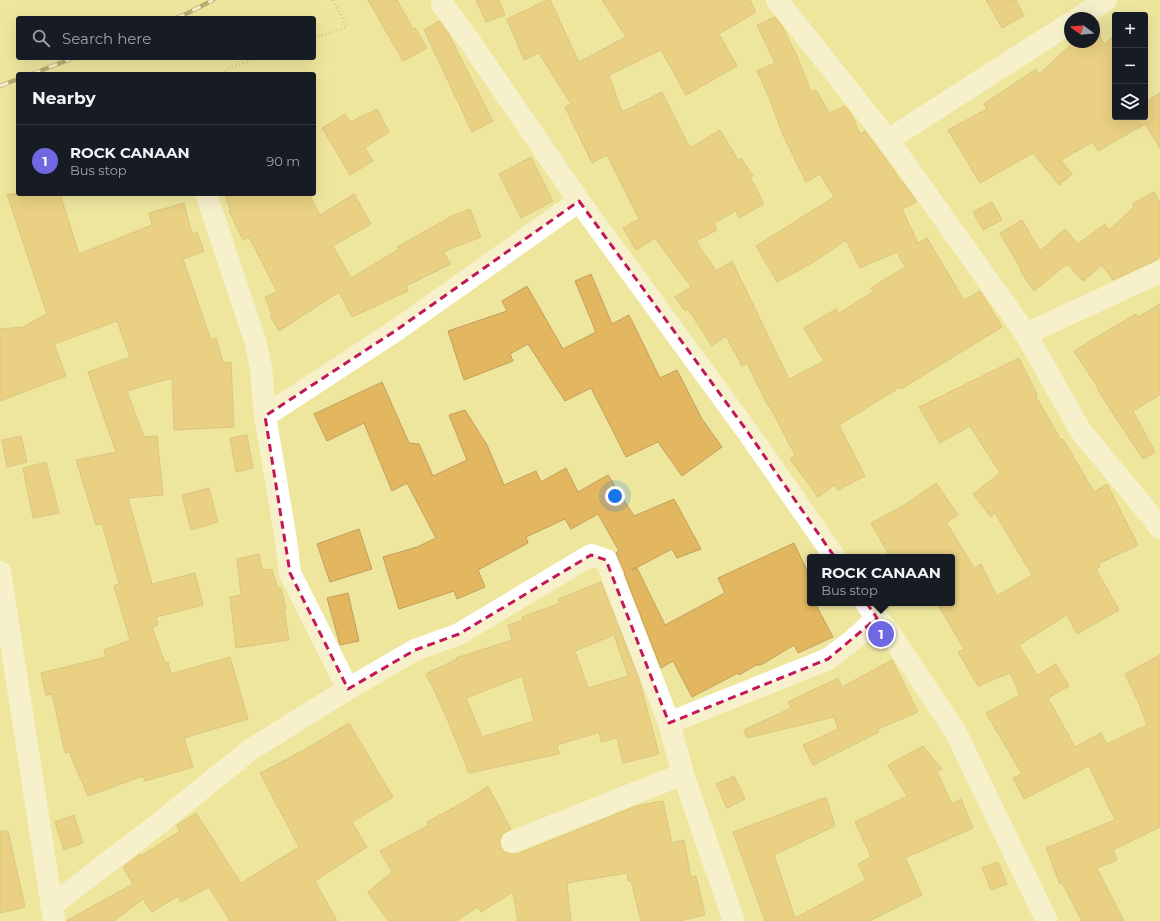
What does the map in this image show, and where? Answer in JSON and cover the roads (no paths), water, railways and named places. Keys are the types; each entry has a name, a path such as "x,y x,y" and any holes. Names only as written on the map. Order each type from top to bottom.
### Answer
{"street":[{"path":"777,0 888,140 1026,334 1080,430 1157,518"},
{"path":"1087,12 1106,0"},
{"path":"442,4 473,45 579,201 747,431 833,554"},
{"path":"888,140 1064,27"},
{"path":"207,196 255,340 261,368 265,416 286,540 290,574 348,689"},
{"path":"265,416 395,331 579,201"},
{"path":"1026,334 1160,272"},
{"path":"53,914 157,825 250,750 348,689 415,650 459,634 591,555 606,560 669,723 684,774 734,921"},
{"path":"0,572 53,914"},
{"path":"669,723 828,659 852,641 872,611 889,632 955,731 1047,921"},
{"path":"512,842 684,774"}],"railway":[{"path":"181,16 213,0"},
{"path":"37,72 68,60"},
{"path":"0,86 16,80"}],"place":[{"name":"ROCK CANAAN","path":"881,634"}]}
